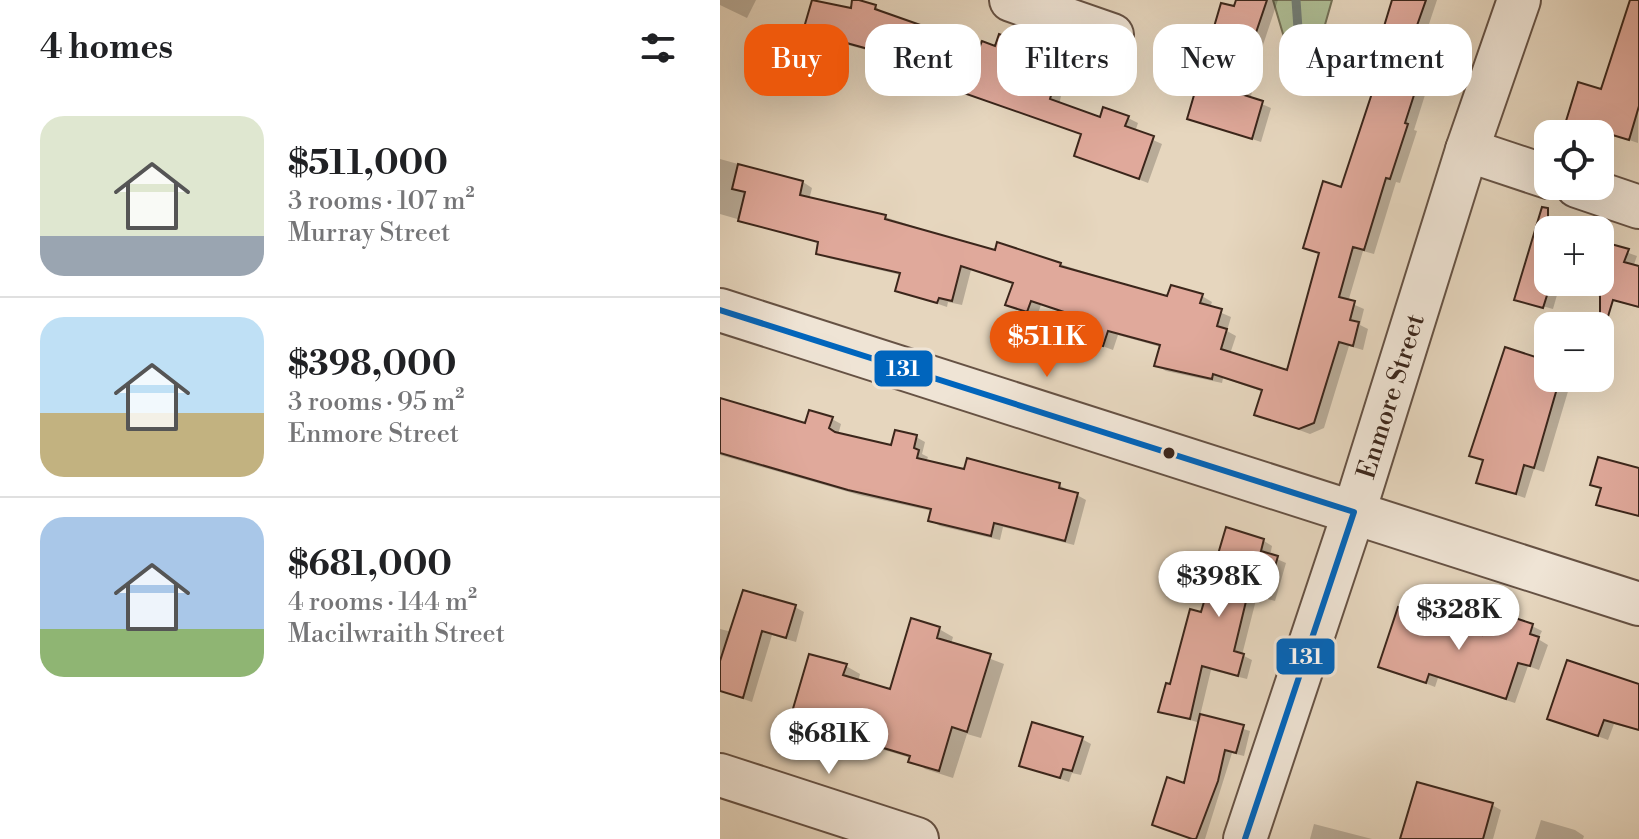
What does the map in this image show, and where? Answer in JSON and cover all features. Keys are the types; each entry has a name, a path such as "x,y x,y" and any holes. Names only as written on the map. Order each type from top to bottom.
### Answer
{"street":[{"path":"1011,0 1080,24"},
{"name":"Enmore Street","path":"1245,839 1354,512 1467,150 1519,0"},
{"path":"1467,150 1534,172"},
{"path":"1614,199 1639,207"},
{"path":"720,310 1639,604"},
{"path":"720,775 917,839"}],"green space":[{"path":"1273,0 1332,0 1325,24 1280,24"}],"building":[{"path":"812,0 851,8 852,0 859,0 918,24 865,24 865,48 849,44 849,24 805,24"},
{"path":"1236,0 1267,0 1259,24 1215,24 1221,3 1234,6"},
{"path":"1392,0 1426,0 1418,24 1385,24"},
{"path":"1630,0 1639,0 1639,106 1629,140 1614,135 1614,120 1566,120 1578,82 1601,89"},
{"path":"997,40 997,96 1051,96 1050,99 1100,117 1103,107 1129,116 1125,126 1154,136 1139,179 1074,156 1081,134 972,96 981,96 982,41 995,46"},
{"path":"1194,96 1247,96 1263,101 1252,139 1187,119"},
{"path":"1371,96 1414,96 1405,123 1408,124 1390,179 1386,178 1364,250 1353,247 1339,297 1355,301 1350,320 1359,322 1353,346 1339,342 1314,423 1299,429 1254,415 1262,390 1213,374 1212,379 1154,366 1160,345 1108,331 1103,346 1076,338 1082,318 1031,301 1027,312 1005,305 1013,283 961,266 952,301 939,298 937,303 895,291 900,273 816,254 818,242 738,221 745,192 732,189 738,164 803,181 800,195 886,215 885,219 995,250 997,242 1061,263 1060,266 1167,296 1171,285 1203,294 1200,303 1222,309 1217,326 1227,329 1221,349 1287,370 1319,253 1303,248 1323,181 1341,187"},
{"path":"1542,207 1548,208 1548,216 1539,216"},
{"path":"1534,234 1534,296 1547,296 1543,308 1514,300"},
{"path":"1614,245 1629,249 1624,262 1639,266 1639,307 1613,300 1609,312 1600,312 1600,296 1614,296"},
{"path":"1505,347 1534,356 1534,392 1556,392 1534,468 1524,465 1516,494 1476,483 1483,460 1469,456"},
{"path":"720,398 805,423 809,410 833,417 829,428 835,432 891,445 895,430 917,435 914,448 919,450 917,458 964,469 967,458 1060,483 1059,488 1078,493 1065,541 994,523 991,536 928,521 931,509 848,490 720,453"},
{"path":"1598,457 1639,468 1639,516 1596,505 1601,488 1590,485"},
{"path":"1226,527 1264,539 1261,551 1278,556 1266,598 1248,593 1234,651 1244,654 1238,676 1202,666 1190,719 1158,712 1166,683 1170,684 1190,609 1201,612"},
{"path":"743,590 796,605 786,638 762,631 743,698 720,691 720,661"},
{"path":"1398,607 1482,635 1487,620 1503,626 1506,615 1533,624 1530,634 1539,637 1530,666 1518,663 1506,699 1429,674 1426,683 1378,667"},
{"path":"911,618 940,627 937,638 991,654 967,732 952,727 939,771 908,762 910,756 807,725 809,717 792,712 809,654 847,664 843,675 890,689"},
{"path":"1567,660 1639,684 1639,730 1604,720 1598,736 1547,719"},
{"path":"1200,714 1244,725 1236,753 1225,750 1218,781 1196,839 1192,839 1152,825 1167,777 1184,783"},
{"path":"1032,722 1083,737 1072,771 1063,769 1060,778 1019,766"},
{"path":"1417,782 1493,803 1483,839 1400,839"}],"waterway":[{"path":"1296,0 1298,24"}],"transit line":[{"name":"131","path":"720,310 1354,512 1245,839"}]}
